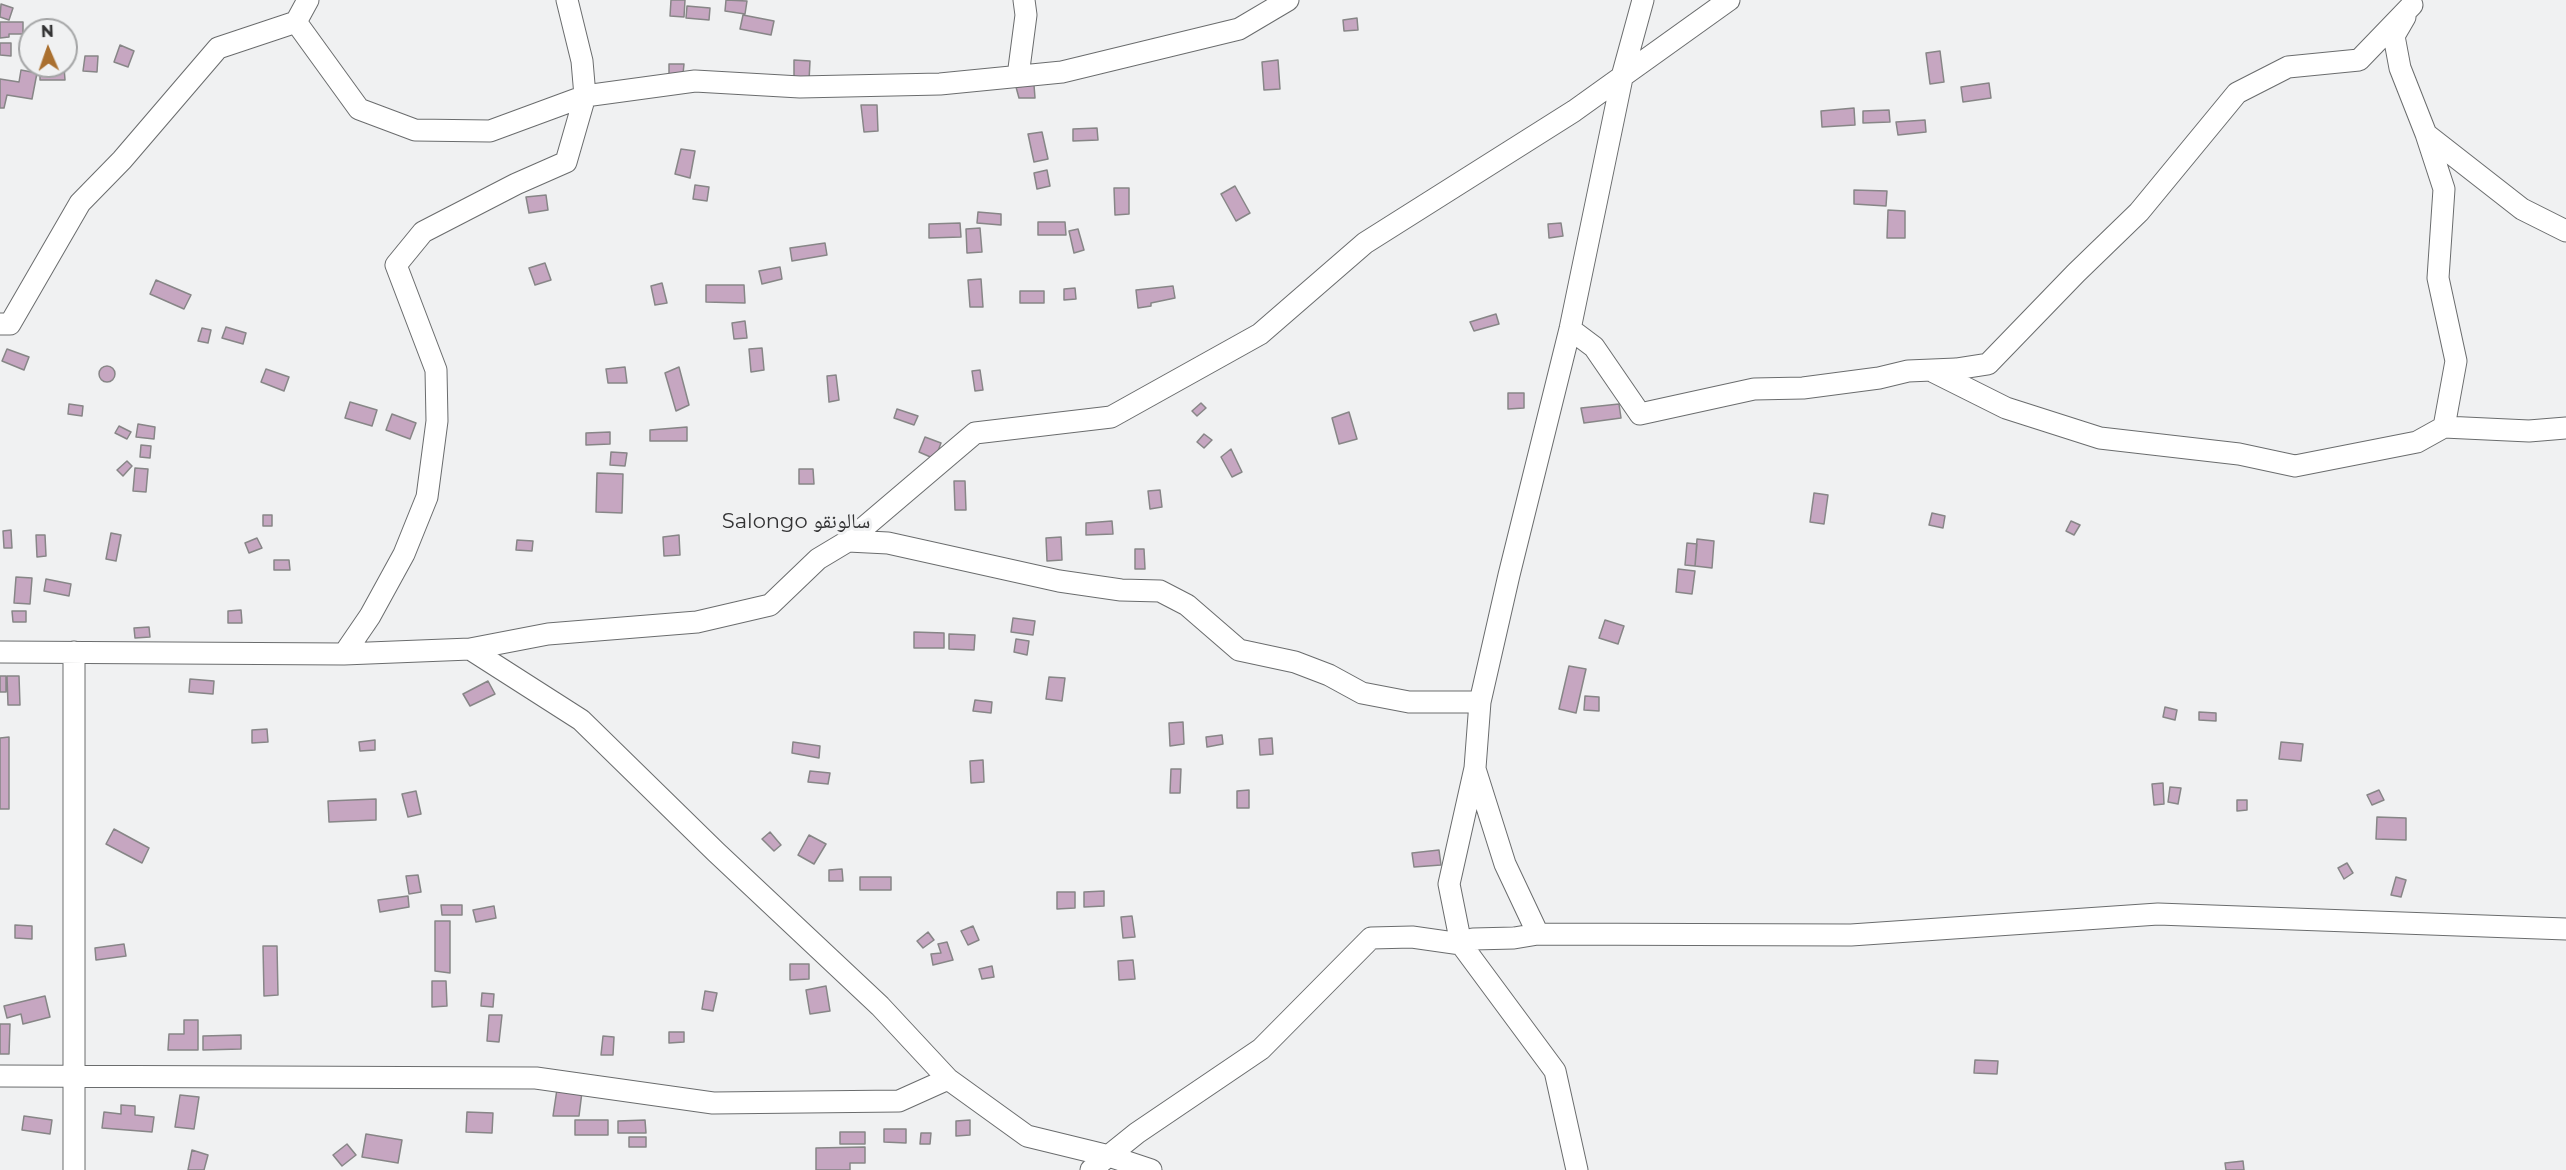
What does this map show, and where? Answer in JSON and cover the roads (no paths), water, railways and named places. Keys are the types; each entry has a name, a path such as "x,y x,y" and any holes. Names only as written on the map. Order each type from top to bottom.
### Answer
{"street":[{"path":"0,324 10,324 80,203 122,160 218,48 297,22 308,0"},
{"path":"344,654 370,616 404,554 427,497 438,421 436,370 396,265 423,232 516,184 566,162 585,96 582,62 567,0"},
{"path":"1018,76 1026,15 1024,0"},
{"path":"297,22 359,109 416,130 490,131 585,96 694,81 800,87 940,84 1062,72 1239,29 1288,0"},
{"path":"1578,1170 1555,1071 1461,944 1449,884 1475,768 1480,702 1570,329 1623,73 1642,0"},
{"path":"0,652 344,654 470,648 548,634 697,622 770,605 818,559 848,541 975,433 1112,417 1260,334 1365,243 1574,111 1623,73 1729,0"},
{"path":"1570,329 1594,347 1640,414 1754,389 1803,388 1879,378 1908,371 1956,369 1988,364 2139,212 2237,93 2288,67 2358,60 2415,2"},
{"path":"2415,2 2394,36 2400,68 2426,134 2444,189 2438,278 2456,361 2444,427"},
{"path":"2426,134 2522,209 2566,231"},
{"path":"1930,370 2006,408 2100,438 2239,454 2295,466 2417,442 2444,427 2564,431"},
{"path":"848,541 888,543 1059,581 1121,590 1160,591 1187,605 1239,650 1295,662 1329,675 1362,693 1409,702 1480,702"},
{"path":"470,648 581,720 716,852 880,1006 948,1079 1027,1136 1109,1156 1151,1170"},
{"path":"74,652 74,1170"},
{"path":"1475,768 1505,864 1538,934"},
{"path":"1091,1170 1137,1133 1261,1050 1371,938 1412,937 1461,944 1473,939 1514,938 1538,934 1851,934 2158,914 2566,929"},
{"path":"0,1076 536,1078 713,1103 899,1101 948,1079"}],"district":[{"name":"Salongo سالونقو","path":"796,522"}]}
